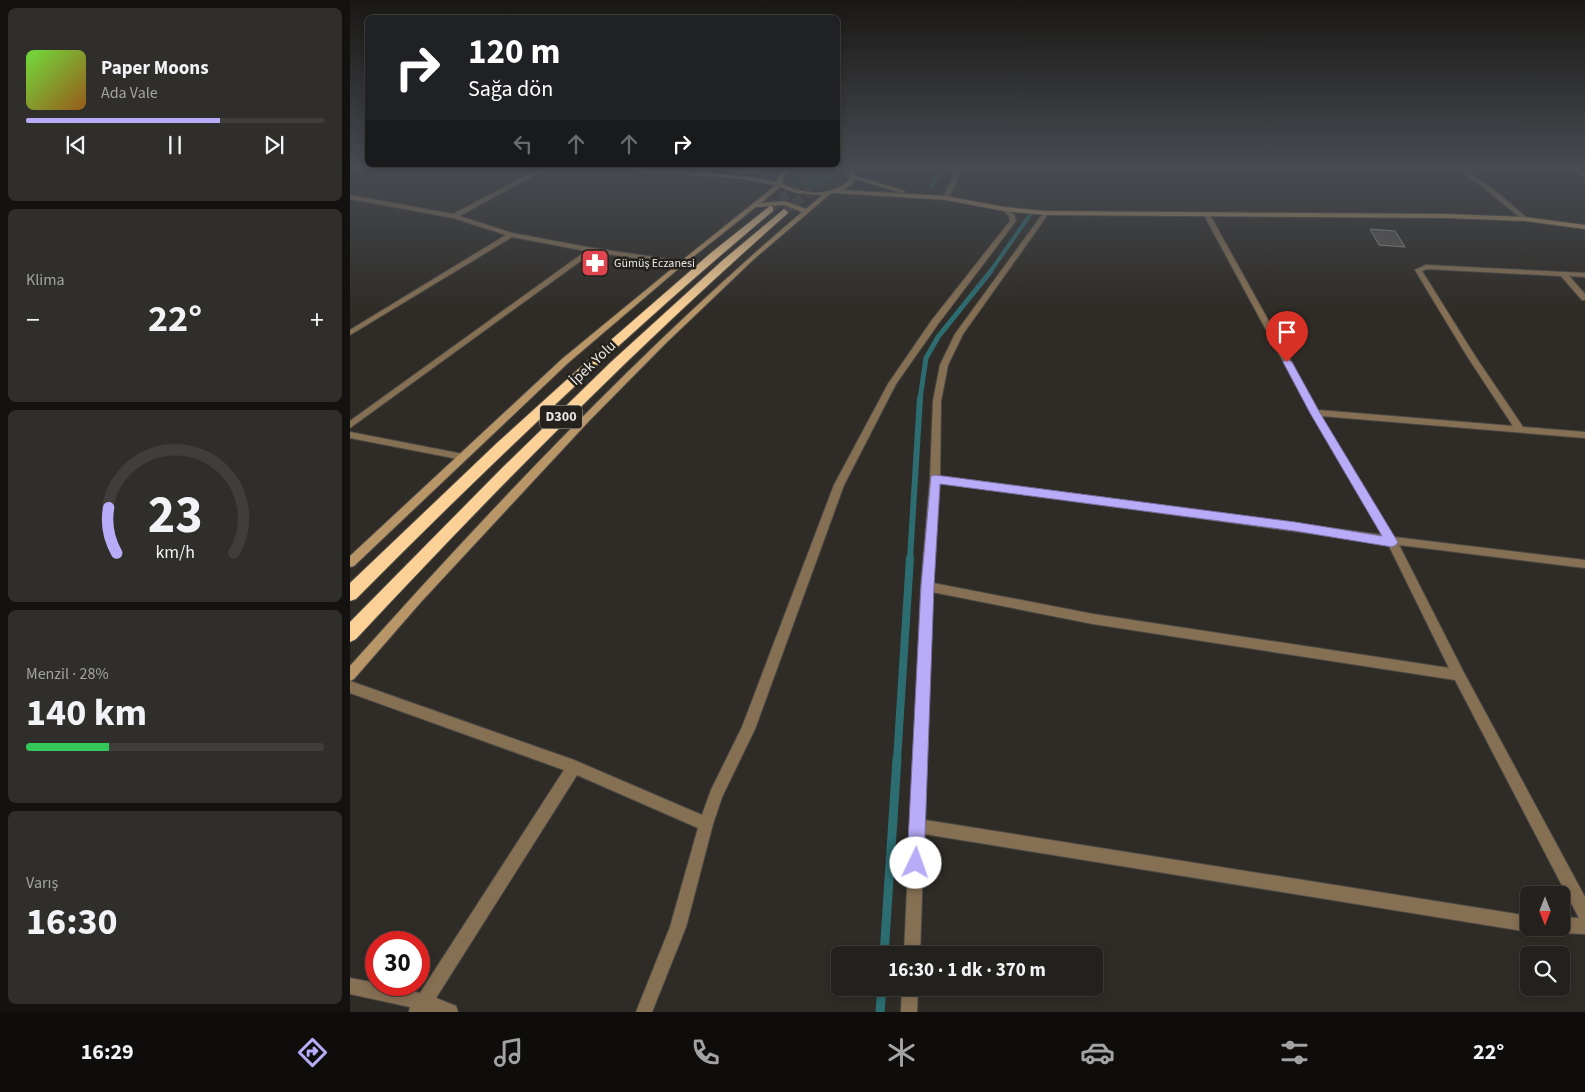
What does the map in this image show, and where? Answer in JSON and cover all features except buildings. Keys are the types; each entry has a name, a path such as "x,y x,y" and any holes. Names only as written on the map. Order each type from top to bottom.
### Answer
{"highway":[{"name":"İpek Yolu","path":"350,594 425,519 576,377 701,266 760,217"},
{"name":"İpek Yolu","path":"350,634 457,521 591,387 688,295 778,217"}],"street":[{"path":"458,217 511,234 592,250 682,263"},
{"path":"350,563 565,361 740,217"},
{"path":"350,675 586,418 669,335 799,217"},
{"path":"644,1012 678,928 706,824 716,795 748,729 839,485 892,384 935,322 1013,221 1012,217"},
{"path":"912,946 927,586 935,479 937,401 944,365 959,334 1043,217"},
{"path":"1209,217 1315,413 1392,542 1459,675 1585,912"},
{"path":"1478,217 1525,219 1585,227"},
{"path":"350,333 511,234"},
{"path":"350,425 592,250"},
{"path":"1520,430 1471,356 1418,270 1426,268 1585,275"},
{"path":"1563,274 1585,298"},
{"path":"1315,413 1585,435"},
{"path":"350,435 463,457"},
{"path":"935,479 1295,527 1392,542 1585,564"},
{"path":"927,586 1093,619 1459,675"},
{"path":"350,687 574,767 706,824"},
{"path":"420,1007 574,767"},
{"path":"917,826 1520,923"},
{"path":"1570,925 1585,926"},
{"path":"350,986 420,1007 450,1012"},
{"path":"909,1012 910,996"}],"waterway":[{"path":"990,272 1028,217"},
{"path":"920,399 926,358 938,337 991,271"},
{"path":"910,559 920,398"},
{"path":"897,760 910,558"},
{"path":"885,946 897,759"},
{"path":"880,1012 881,996"}],"place":[{"name":"Gümüş Eczanesi","path":"595,263"}],"route":[{"path":"916,863 927,586 935,479 1295,527 1392,542 1315,413 1287,362"}]}
